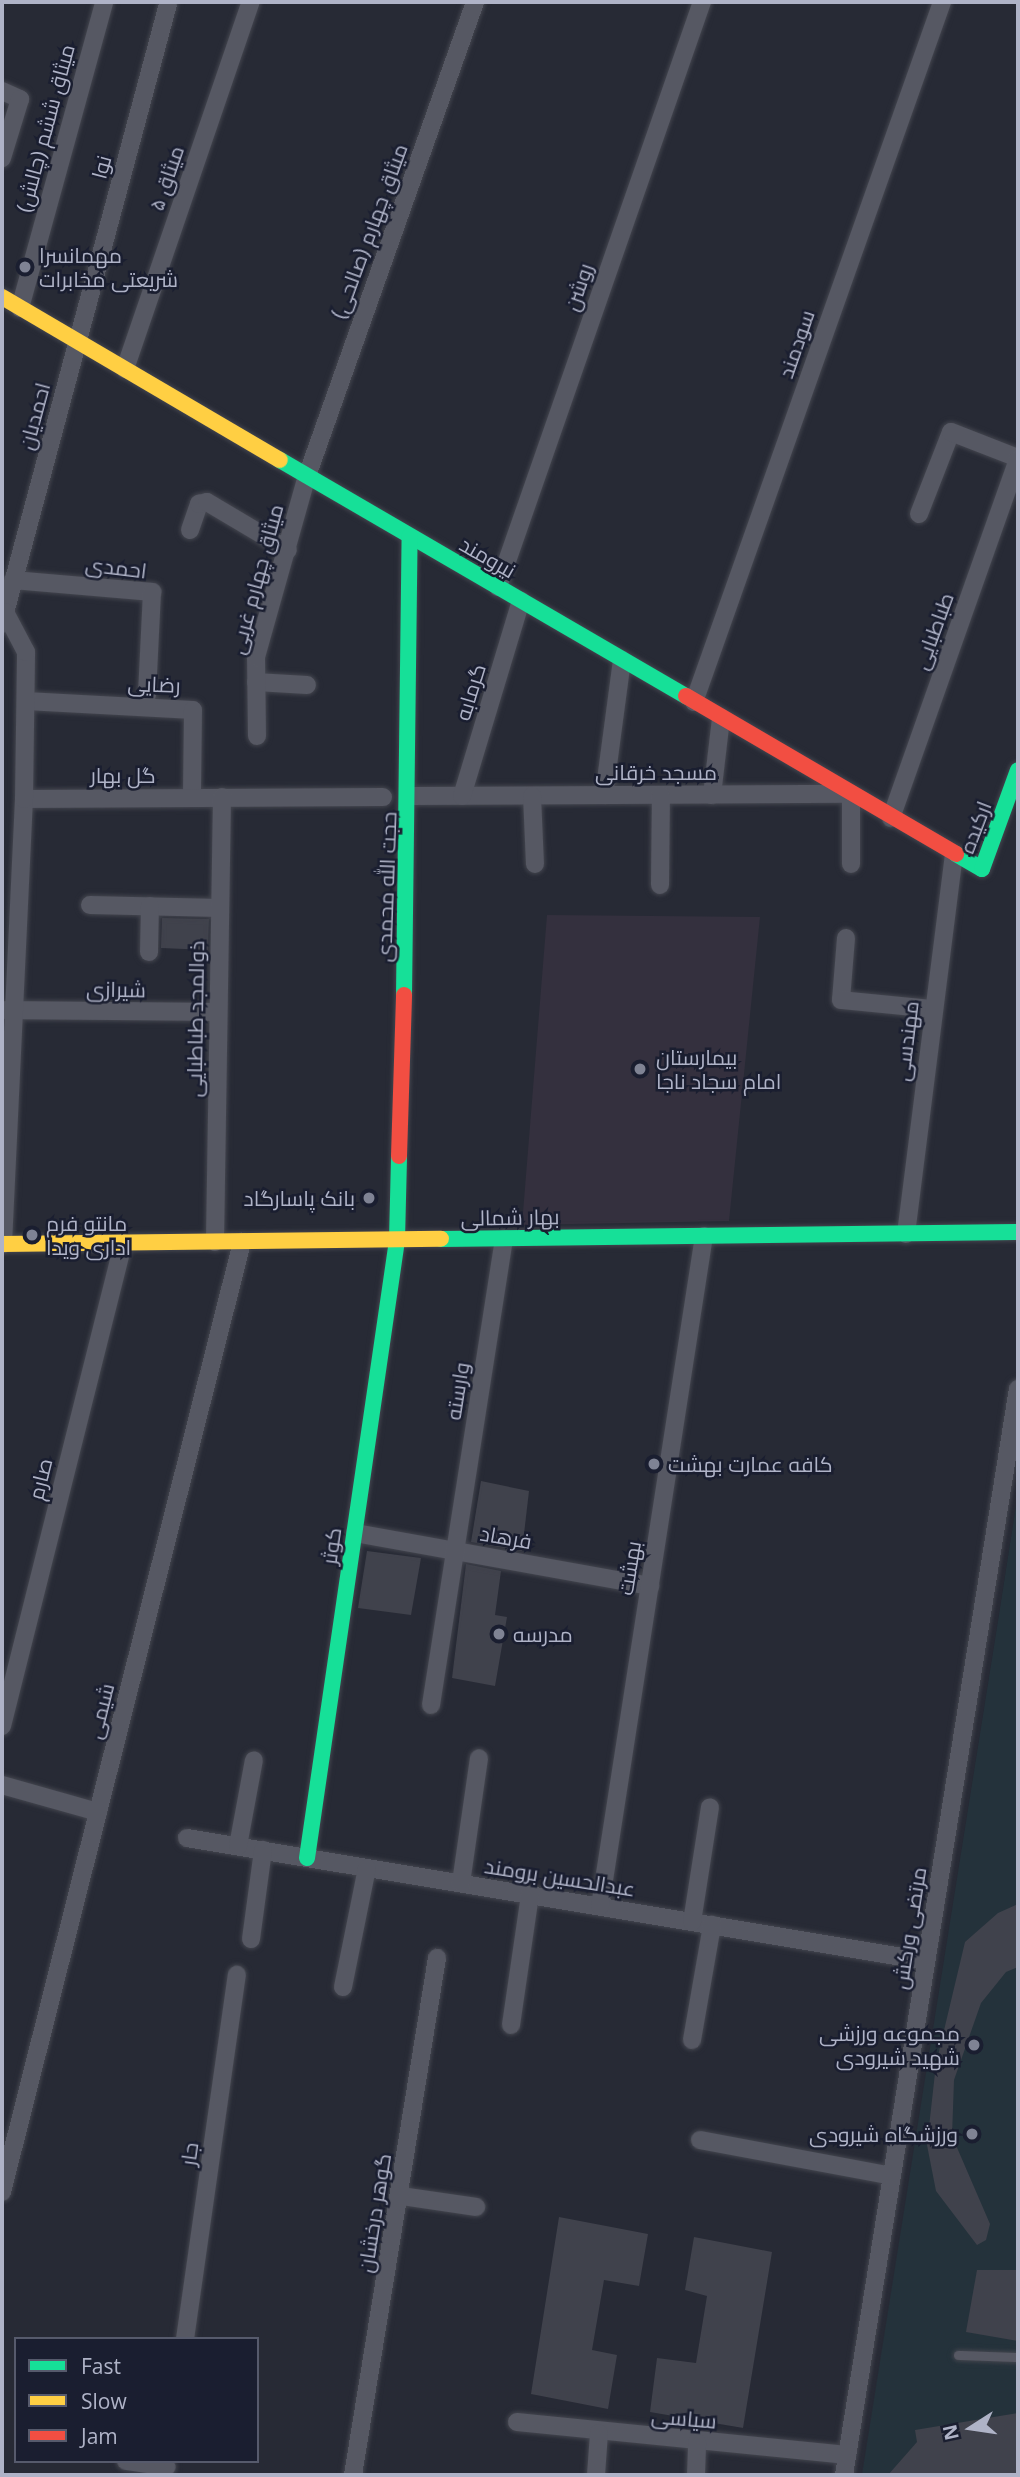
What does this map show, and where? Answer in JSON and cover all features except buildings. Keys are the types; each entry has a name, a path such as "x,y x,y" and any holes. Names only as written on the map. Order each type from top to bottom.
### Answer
{"street":[{"name":"میثاق ششم (چالش)","path":"20,307 104,2"},
{"name":"میثاق ۵","path":"125,369 251,2"},
{"name":"میثاق چهارم (صالحی)","path":"307,476 475,2"},
{"name":"روشن","path":"498,587 702,2"},
{"name":"سودمند","path":"694,702 942,2"},
{"name":"نوا","path":"78,341 168,4"},
{"path":"2,90 20,99 2,158"},
{"name":"نیرومند","path":"2,297 954,854"},
{"name":"احمدیان","path":"3,618 78,341"},
{"path":"919,514 951,432 1018,459"},
{"name":"طباطبایی","path":"891,818 1018,459"},
{"name":"میثاق چهارم غربی","path":"257,736 256,657 307,476"},
{"path":"190,530 199,504 207,502 288,550"},
{"name":"حجت الله محمدی","path":"397,1240 410,796 410,536"},
{"name":"احمدی","path":"13,580 152,592 147,695"},
{"name":"گرمابه","path":"462,796 521,601"},
{"path":"2,1244 8,1010 24,799 26,701 26,652 3,618"},
{"path":"604,795 622,660"},
{"path":"256,682 307,685"},
{"name":"رضایی","path":"26,701 193,710 192,798"},
{"path":"712,795 721,718"},
{"name":"ارکیده","path":"954,854 982,869 1018,770"},
{"path":"851,794 851,864"},
{"name":"مسجد خرقانی","path":"410,796 851,794"},
{"path":"660,885 661,795"},
{"path":"532,796 534,864"},
{"name":"ذوالمجد طباطبایی","path":"215,1242 222,797"},
{"name":"گل بهار","path":"24,799 383,797"},
{"name":"مهندسی","path":"906,1234 954,854"},
{"path":"90,905 220,908"},
{"path":"149,952 150,906"},
{"path":"846,938 841,1000 933,1009"},
{"name":"شیرازی","path":"8,1010 218,1013"},
{"name":"بهار شمالی","path":"2,1244 1018,1232"},
{"name":"بهشت","path":"600,1906 704,1236"},
{"name":"وارسته","path":"431,1705 503,1239"},
{"name":"کوثر","path":"307,1858 397,1240"},
{"name":"شیمی","path":"2,2192 242,1242"},
{"name":"صارم","path":"2,1726 123,1243"},
{"name":"مرتضی ورکش","path":"844,2475 926,1961 1013,1450 1018,1389"},
{"name":"فرهاد","path":"355,1533 649,1586"},
{"path":"461,1884 479,1758"},
{"path":"238,1846 254,1760"},
{"path":"2,1785 98,1812"},
{"path":"692,1922 710,1807"},
{"name":"عبدالحسین برومند","path":"187,1838 926,1961"},
{"path":"251,1939 264,1850"},
{"path":"343,1987 367,1868"},
{"path":"511,2025 530,1895"},
{"path":"692,2040 712,1925"},
{"name":"گوهر درخشان","path":"354,2475 401,2196 437,1958"},
{"name":"جار","path":"185,2337 237,1975"},
{"path":"700,2140 892,2176"},
{"path":"401,2196 475,2207"},
{"name":"سیاسی","path":"517,2422 598,2433 847,2455"},
{"path":"596,2475 598,2433"},
{"path":"696,2475 697,2442"},
{"path":"138,2463 167,2468"}],"lane":[{"path":"958,2355 1018,2357"}],"shaded area":[{"name":"بیمارستان امام سجاد ناجا","path":"547,915 760,917 729,1221 522,1225"},
{"name":"مجموعه ورزشی شهید شیرودی","path":"1018,1492 1018,2475 862,2475 999,1615"}],"traffic: fast":[{"path":"280,460 686,696"},
{"path":"404,995 410,536"},
{"path":"956,854 982,869 1018,770"},
{"path":"307,1858 397,1240 399,1156"},
{"path":"441,1239 1018,1232"}],"traffic: slow":[{"path":"2,297 280,460"},
{"path":"2,1244 441,1239"}],"traffic: jam":[{"path":"686,696 956,854"},
{"path":"399,1156 404,995"}],"place":[{"name":"مهمانسرا شریعتی مخابرات","path":"25,267"},
{"name":"بیمارستان امام سجاد ناجا","path":"640,1069"},
{"name":"بانک پاسارگاد","path":"369,1198"},
{"name":"مانتو فرم اداری ویدا","path":"32,1235"},
{"name":"کافه عمارت بهشت","path":"654,1464"},
{"name":"مدرسه","path":"499,1634"},
{"name":"مجموعه ورزشی شهید شیرودی","path":"974,2045"},
{"name":"ورزشگاه شیرودی","path":"972,2134"}]}
